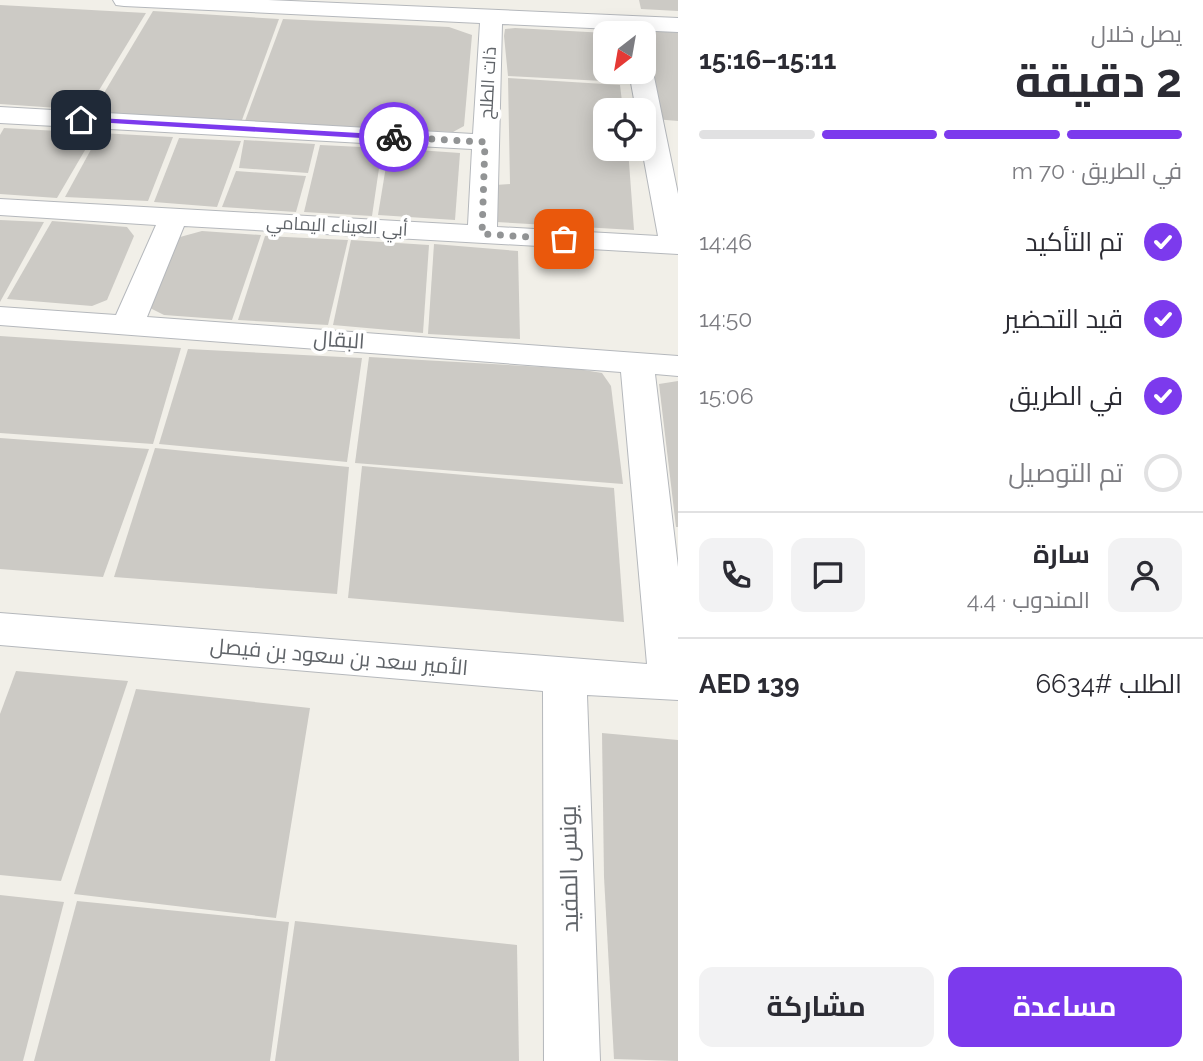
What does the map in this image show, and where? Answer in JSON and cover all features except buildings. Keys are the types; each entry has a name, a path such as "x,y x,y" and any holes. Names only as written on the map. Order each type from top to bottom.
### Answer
{"street":[{"path":"124,0 491,16 593,25"},
{"path":"624,0 630,21"},
{"name":"ذات الطلح","path":"482,234 491,16"},
{"path":"656,26 678,25"},
{"path":"645,84 665,131 673,217"},
{"path":"0,115 485,142"},
{"name":"أبي العيناء اليمامي","path":"0,206 674,246 673,217"},
{"path":"128,325 174,218"},
{"name":"البقال","path":"0,316 678,366"},
{"path":"637,363 674,682"},
{"name":"الأمير سعد بن سعود بن فيصل","path":"0,629 565,676 674,682"},
{"name":"يونس المفيد","path":"565,676 572,1061"}],"way so far":[{"path":"394,137 485,142 482,234 564,239"}],"route":[{"path":"81,120 394,137"}]}
